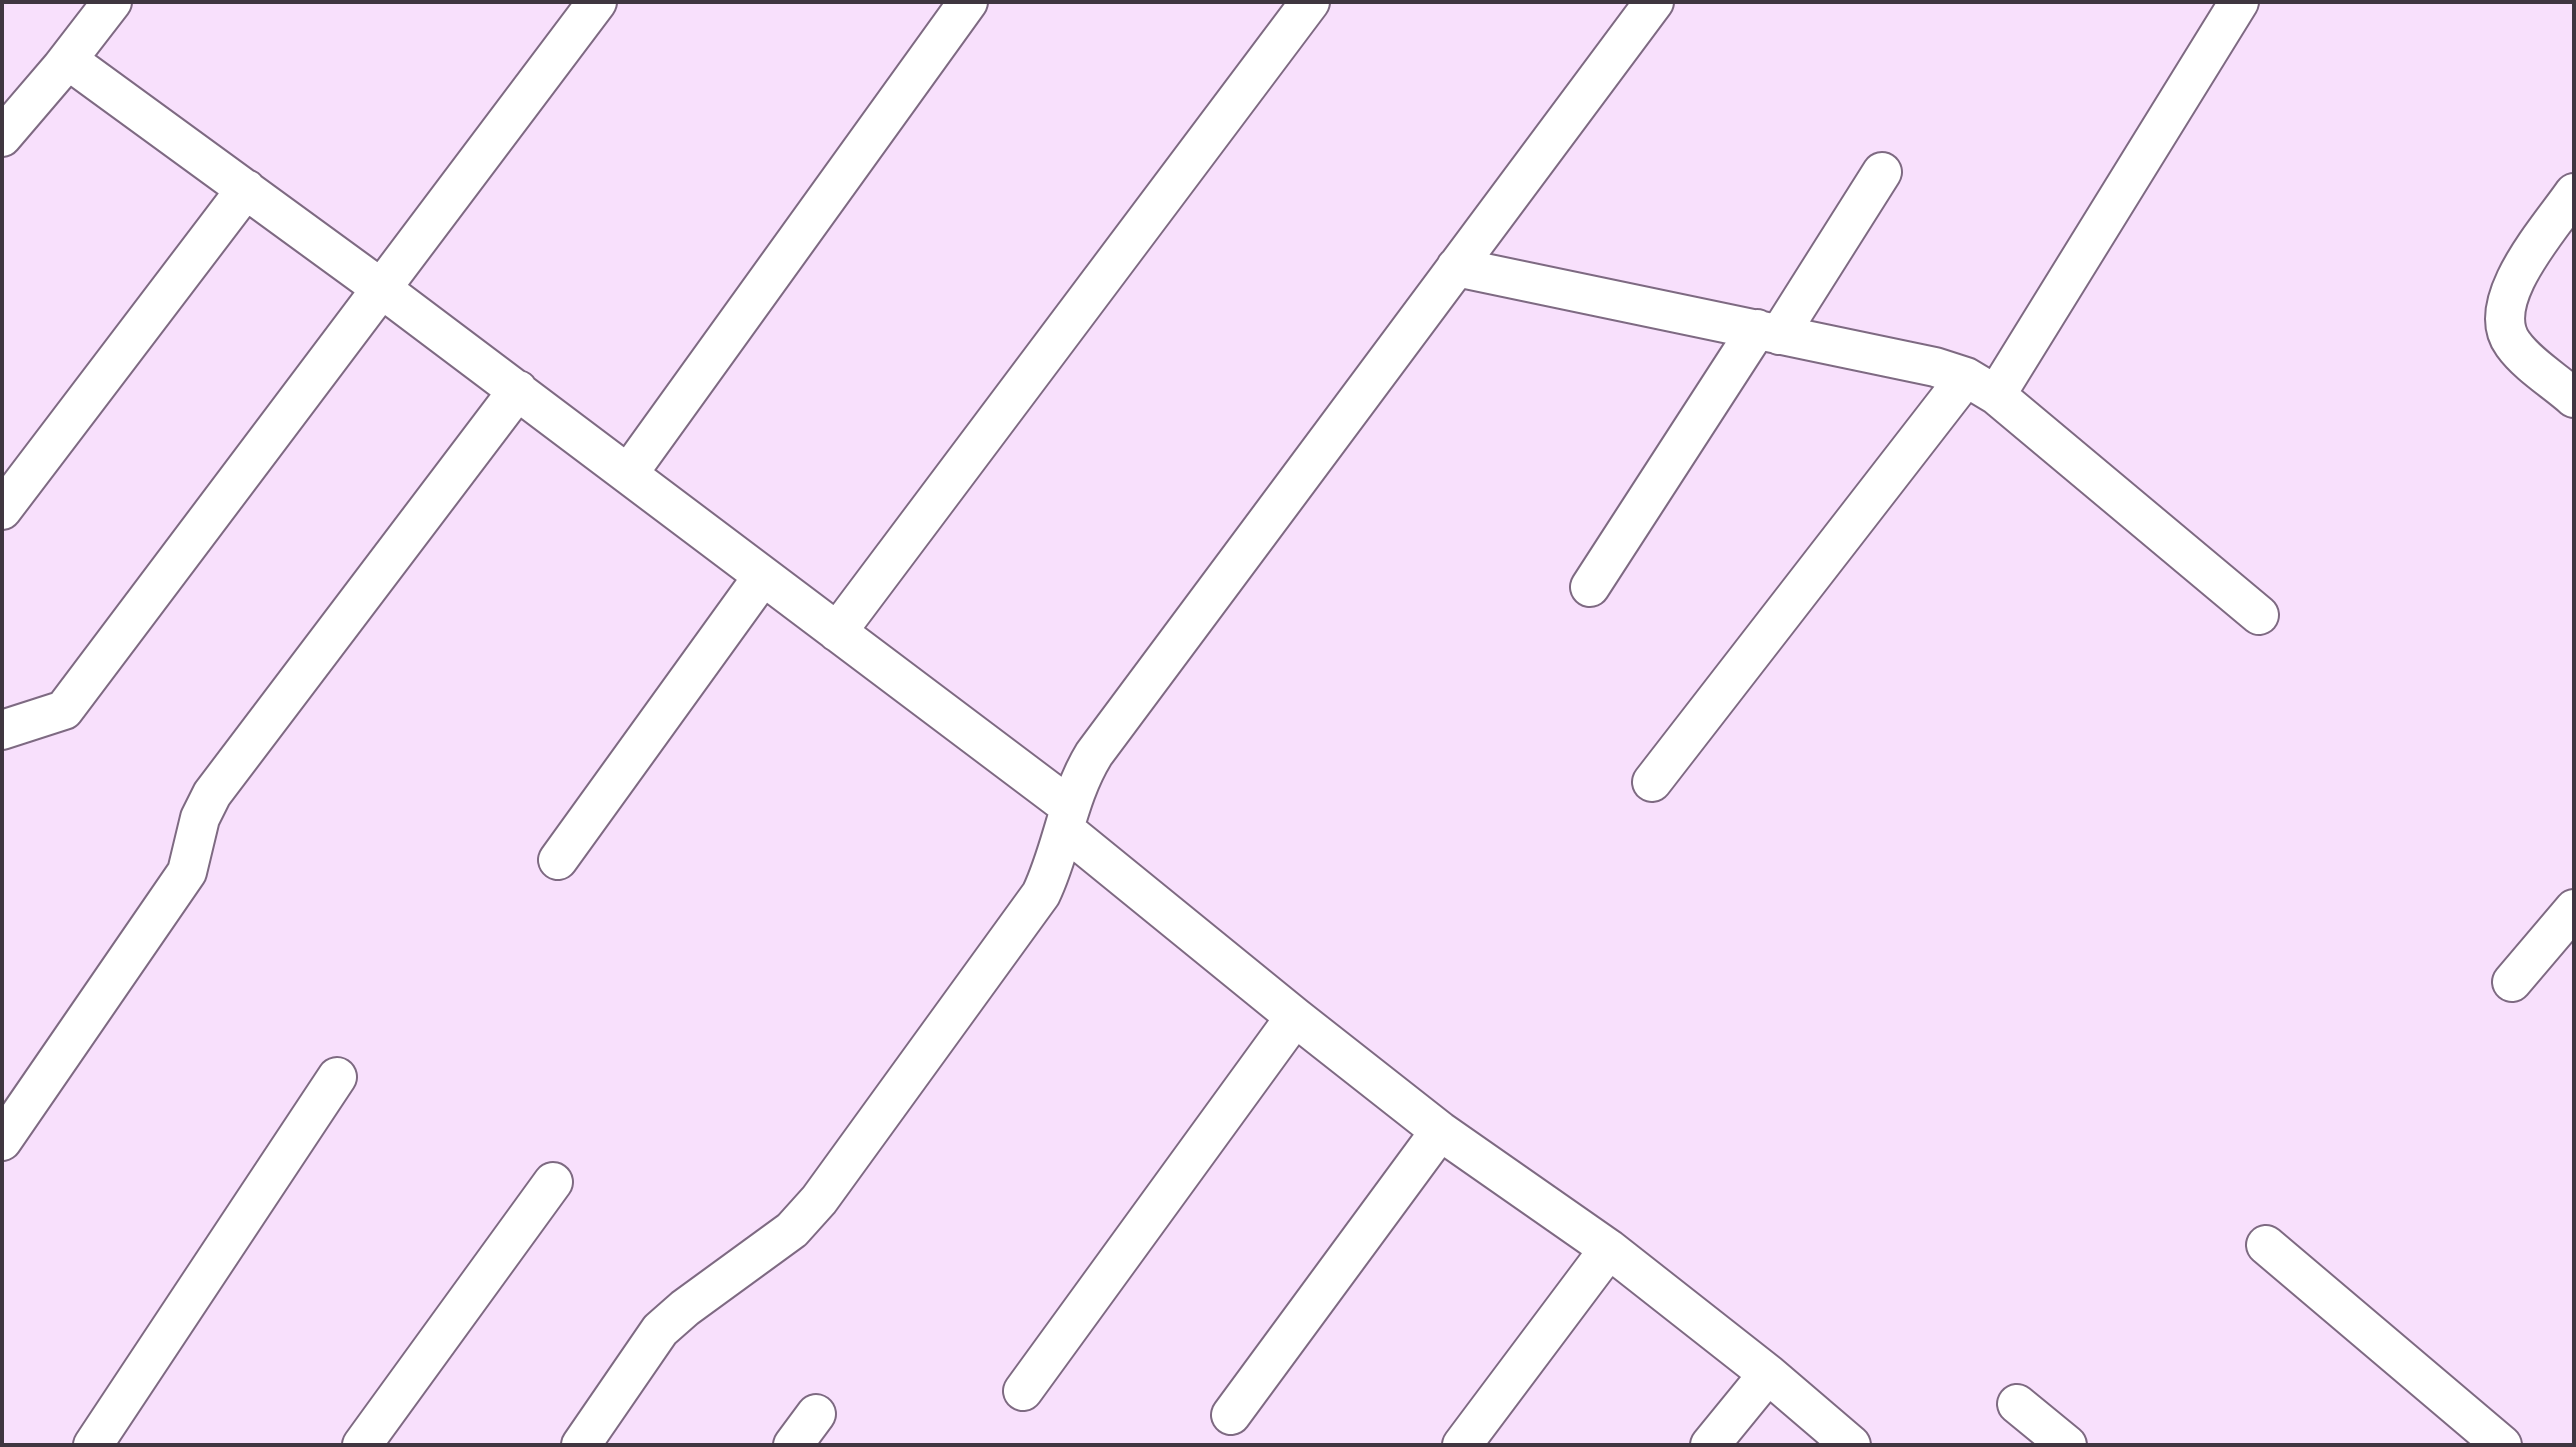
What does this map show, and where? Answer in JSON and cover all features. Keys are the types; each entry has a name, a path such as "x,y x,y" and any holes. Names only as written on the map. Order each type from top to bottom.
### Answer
{"street":[{"path":"2,137 68,60 112,2"},
{"path":"2,730 64,710 597,2"},
{"path":"628,474 968,2"},
{"path":"837,632 1310,2"},
{"path":"581,1445 660,1331 685,1308 792,1230 819,1200 1041,894 1052,870 1078,780 1094,754 1654,2"},
{"path":"1652,782 1981,386 2239,2"},
{"path":"68,60 518,390 837,632 1067,818 1295,1017 1440,1130 1609,1249 1768,1374 1851,1445"},
{"path":"1590,587 1882,172"},
{"path":"2,510 246,189"},
{"path":"2574,193 2515,279 2505,304 2504,326 2513,345 2574,398"},
{"path":"1456,267 1935,367 1981,386 2259,615"},
{"path":"2,1141 187,872 200,818 212,794 518,390"},
{"path":"558,860 763,576"},
{"path":"2512,982 2574,909"},
{"path":"1023,1391 1295,1017"},
{"path":"93,1445 337,1077"},
{"path":"1231,1415 1440,1130"},
{"path":"362,1445 553,1182"},
{"path":"2266,1245 2502,1445"},
{"path":"1462,1445 1609,1249"},
{"path":"1710,1445 1768,1374"},
{"path":"2017,1404 2067,1445"},
{"path":"793,1445 816,1414"}]}
